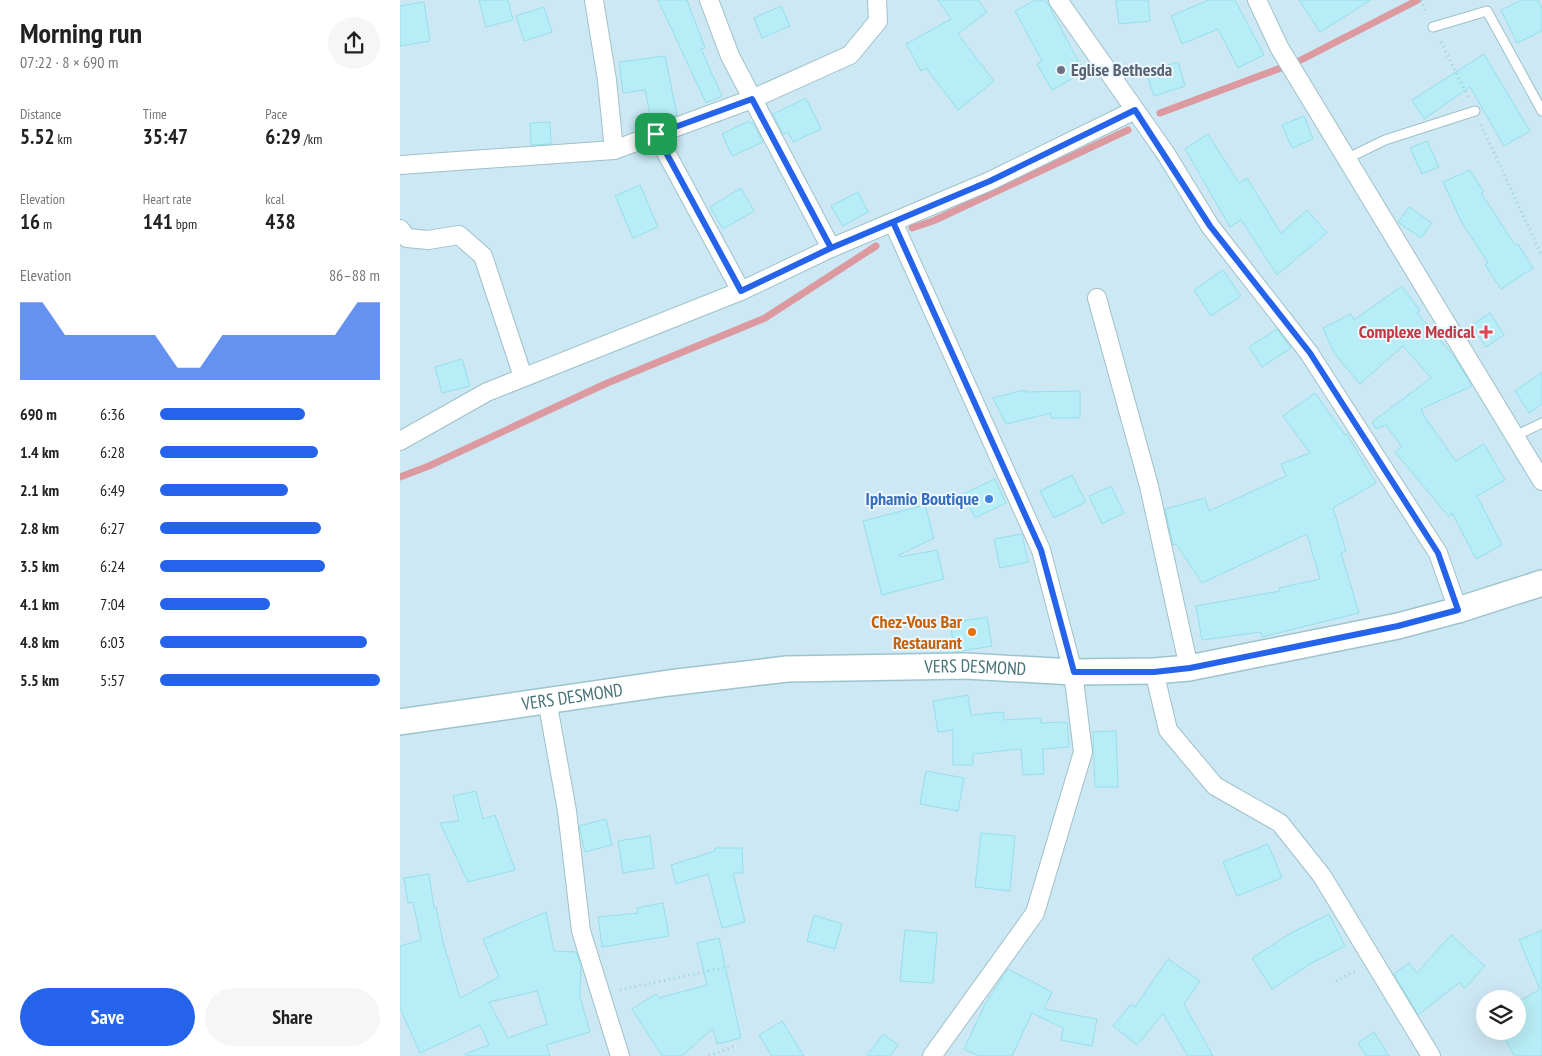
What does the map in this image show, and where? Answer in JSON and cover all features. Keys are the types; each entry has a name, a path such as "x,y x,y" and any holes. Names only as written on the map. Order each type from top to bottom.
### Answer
{"main road":[{"name":"VERS DESMOND","path":"400,722 669,683 787,669 966,666 1074,672 1154,672 1190,668 1398,626 1458,610 1542,582"}],"street":[{"path":"594,0 607,80 614,150"},
{"path":"709,0 730,56 831,248"},
{"path":"400,165 614,150 752,99 850,55 878,21 876,0"},
{"path":"1058,0 1135,110 1210,226 1310,353 1438,553 1458,610"},
{"path":"1257,0 1294,72 1542,481"},
{"path":"400,441 487,392 741,291 831,248 990,181 1135,110"},
{"path":"656,134 741,291"},
{"path":"893,222 1041,550 1074,672 1083,752 1035,913 932,1056"},
{"path":"400,229 407,238 428,240 459,235 483,256 523,377"},
{"path":"1097,298 1149,486 1190,668"},
{"path":"1154,672 1168,730 1215,786 1280,823 1322,876 1431,1056"},
{"path":"547,700 567,811 581,931 620,1056"}],"lane":[{"path":"1433,27 1488,11 1542,111"},
{"path":"1346,159 1385,140 1475,111"},
{"path":"1515,436 1542,423"}],"path":[{"path":"602,994 731,966"},
{"path":"709,1056 737,1045"}],"shaded area":[{"path":"400,0 1542,0 1542,1056 400,1056"}],"building":[{"path":"479,0 508,0 513,20 486,27"},
{"path":"658,0 687,0 705,48 701,49 722,96 706,103"},
{"path":"938,0 978,0 987,12 958,34 994,81 958,110 926,68 921,71 906,44 951,19"},
{"path":"1035,0 1046,0 1084,72 1052,90 1037,64 1042,61 1015,11"},
{"path":"1116,0 1148,0 1150,21 1119,24"},
{"path":"1209,0 1235,0 1264,55 1238,68 1218,29 1182,44 1171,16"},
{"path":"1299,0 1371,0 1320,32"},
{"path":"1522,0 1538,0 1542,8 1542,31 1517,43 1501,10"},
{"path":"424,2 430,41 400,46 400,6"},
{"path":"781,6 790,26 762,38 754,18"},
{"path":"544,7 552,32 524,41 516,16"},
{"path":"1484,54 1530,131 1504,146 1470,87 1424,119 1412,100"},
{"path":"665,56 677,115 652,124 645,90 623,93 619,62"},
{"path":"1178,62 1185,86 1154,96 1146,72"},
{"path":"806,98 821,129 793,142 788,132 783,134 773,114"},
{"path":"1304,116 1313,139 1292,148 1282,125"},
{"path":"749,121 751,124 753,123 763,142 732,156 722,134"},
{"path":"550,122 551,144 531,145 530,123"},
{"path":"1208,134 1239,183 1247,178 1281,233 1307,210 1327,233 1277,275 1241,220 1230,227 1185,149"},
{"path":"1427,141 1439,167 1422,174 1410,148"},
{"path":"1470,170 1484,192 1481,193 1515,245 1518,244 1533,268 1501,289 1485,265 1488,263 1461,221 1443,182"},
{"path":"640,185 658,227 633,238 615,196"},
{"path":"741,188 754,211 723,229 710,207"},
{"path":"858,192 868,212 843,226 831,206"},
{"path":"1409,207 1432,223 1421,238 1398,222"},
{"path":"1223,270 1241,296 1211,316 1194,290"},
{"path":"1402,286 1420,311 1417,313 1453,355 1472,386 1421,409 1424,416 1456,461 1484,444 1505,480 1477,496 1502,545 1476,559 1452,513 1449,517 1395,452 1402,447 1386,425 1376,429 1372,422 1431,378 1403,346 1360,384 1334,353 1323,328 1351,314 1354,320"},
{"path":"1490,313 1504,335 1486,347 1472,325"},
{"path":"1277,329 1291,348 1262,367 1249,347"},
{"path":"462,359 470,386 442,393 435,367"},
{"path":"1542,372 1542,404 1529,413 1515,391"},
{"path":"1025,390 1026,392 1080,391 1080,418 1051,418 1051,413 1006,424 993,398"},
{"path":"1315,393 1345,435 1347,434 1376,483 1333,508 1346,551 1341,553 1359,613 1262,637 1261,632 1202,640 1196,606 1280,591 1279,588 1320,579 1307,534 1202,583 1176,544 1173,545 1165,509 1205,498 1209,511 1286,476 1281,464 1310,453 1283,416"},
{"path":"1072,475 1086,502 1054,518 1040,491"},
{"path":"995,479 1006,503 975,518 963,494"},
{"path":"1111,486 1124,513 1102,524 1089,496"},
{"path":"925,505 934,538 899,555 900,557 937,550 944,579 882,595 863,521"},
{"path":"1022,534 1028,562 1000,568 994,539"},
{"path":"987,617 992,646 955,652 950,623"},
{"path":"968,695 971,715 1003,712 1004,720 1041,718 1041,723 1067,722 1069,747 1043,749 1044,774 1023,775 1021,749 973,754 973,765 953,765 953,730 938,732 933,701"},
{"path":"1116,731 1118,787 1095,787 1093,732"},
{"path":"926,771 964,778 958,811 920,804"},
{"path":"476,791 483,819 495,815 515,870 468,882 440,823 459,821 453,796"},
{"path":"606,819 612,845 585,852 579,826"},
{"path":"981,833 1015,836 1010,891 975,887"},
{"path":"650,836 654,868 623,873 618,841"},
{"path":"1268,844 1282,878 1237,896 1223,862"},
{"path":"715,848 742,848 743,873 733,873 745,922 722,928 708,874 676,884 671,865 715,851"},
{"path":"429,874 434,908 436,907 443,942 460,998 499,977 483,939 546,912 554,951 576,952 581,966 580,996 590,1032 546,1045 550,1056 466,1056 465,1054 489,1045 480,1025 420,1053 400,1008 400,946 421,940 413,902 408,903 404,878","holes":["537,991 547,1024 508,1038 489,1002"]},
{"path":"663,903 669,936 602,947 598,917 638,913 637,908"},
{"path":"1329,914 1345,946 1310,964 1272,989 1252,958 1291,933"},
{"path":"814,915 842,924 835,949 807,941"},
{"path":"905,930 937,933 933,983 900,981"},
{"path":"1542,930 1542,1056 1514,1056 1506,1040 1526,1040 1526,997 1540,989 1519,940"},
{"path":"1451,935 1485,966 1465,988 1459,983 1418,1015 1394,974 1409,963 1417,973"},
{"path":"719,938 741,1038 717,1044 713,1028 682,1056 662,1056 632,1009 656,994 659,998 707,985 697,943"},
{"path":"1168,959 1200,981 1184,1004 1213,1056 1188,1056 1163,1014 1137,1045 1113,1026 1131,1004 1135,1007"},
{"path":"1008,969 1052,992 1044,1009 1097,1019 1092,1046 1061,1040 1063,1028 1032,1013 1012,1056 979,1056 964,1049 985,1004"},
{"path":"782,1021 804,1056 772,1056 759,1035"},
{"path":"1374,1032 1389,1056 1366,1056 1358,1043"},
{"path":"883,1034 898,1045 890,1056 867,1056"}],"waterway":[{"path":"1160,113 1297,62 1418,0"},
{"path":"912,228 933,221 1128,130"},
{"path":"400,477 429,466 605,384 765,318 876,246"}],"place":[{"name":"Eglise Bethesda","path":"1061,70"},
{"name":"Complexe Medical","path":"1486,332"},
{"name":"Iphamio Boutique","path":"989,499"},
{"name":"Chez-Vous Bar Restaurant","path":"972,632"}],"route":[{"path":"656,134 741,291 831,248 990,181 1135,110 1166,154 1210,226 1310,353 1438,553 1458,610 1398,626 1290,646 1190,668 1154,672 1074,672 1041,550 893,222 831,248 752,99 656,134"}]}
